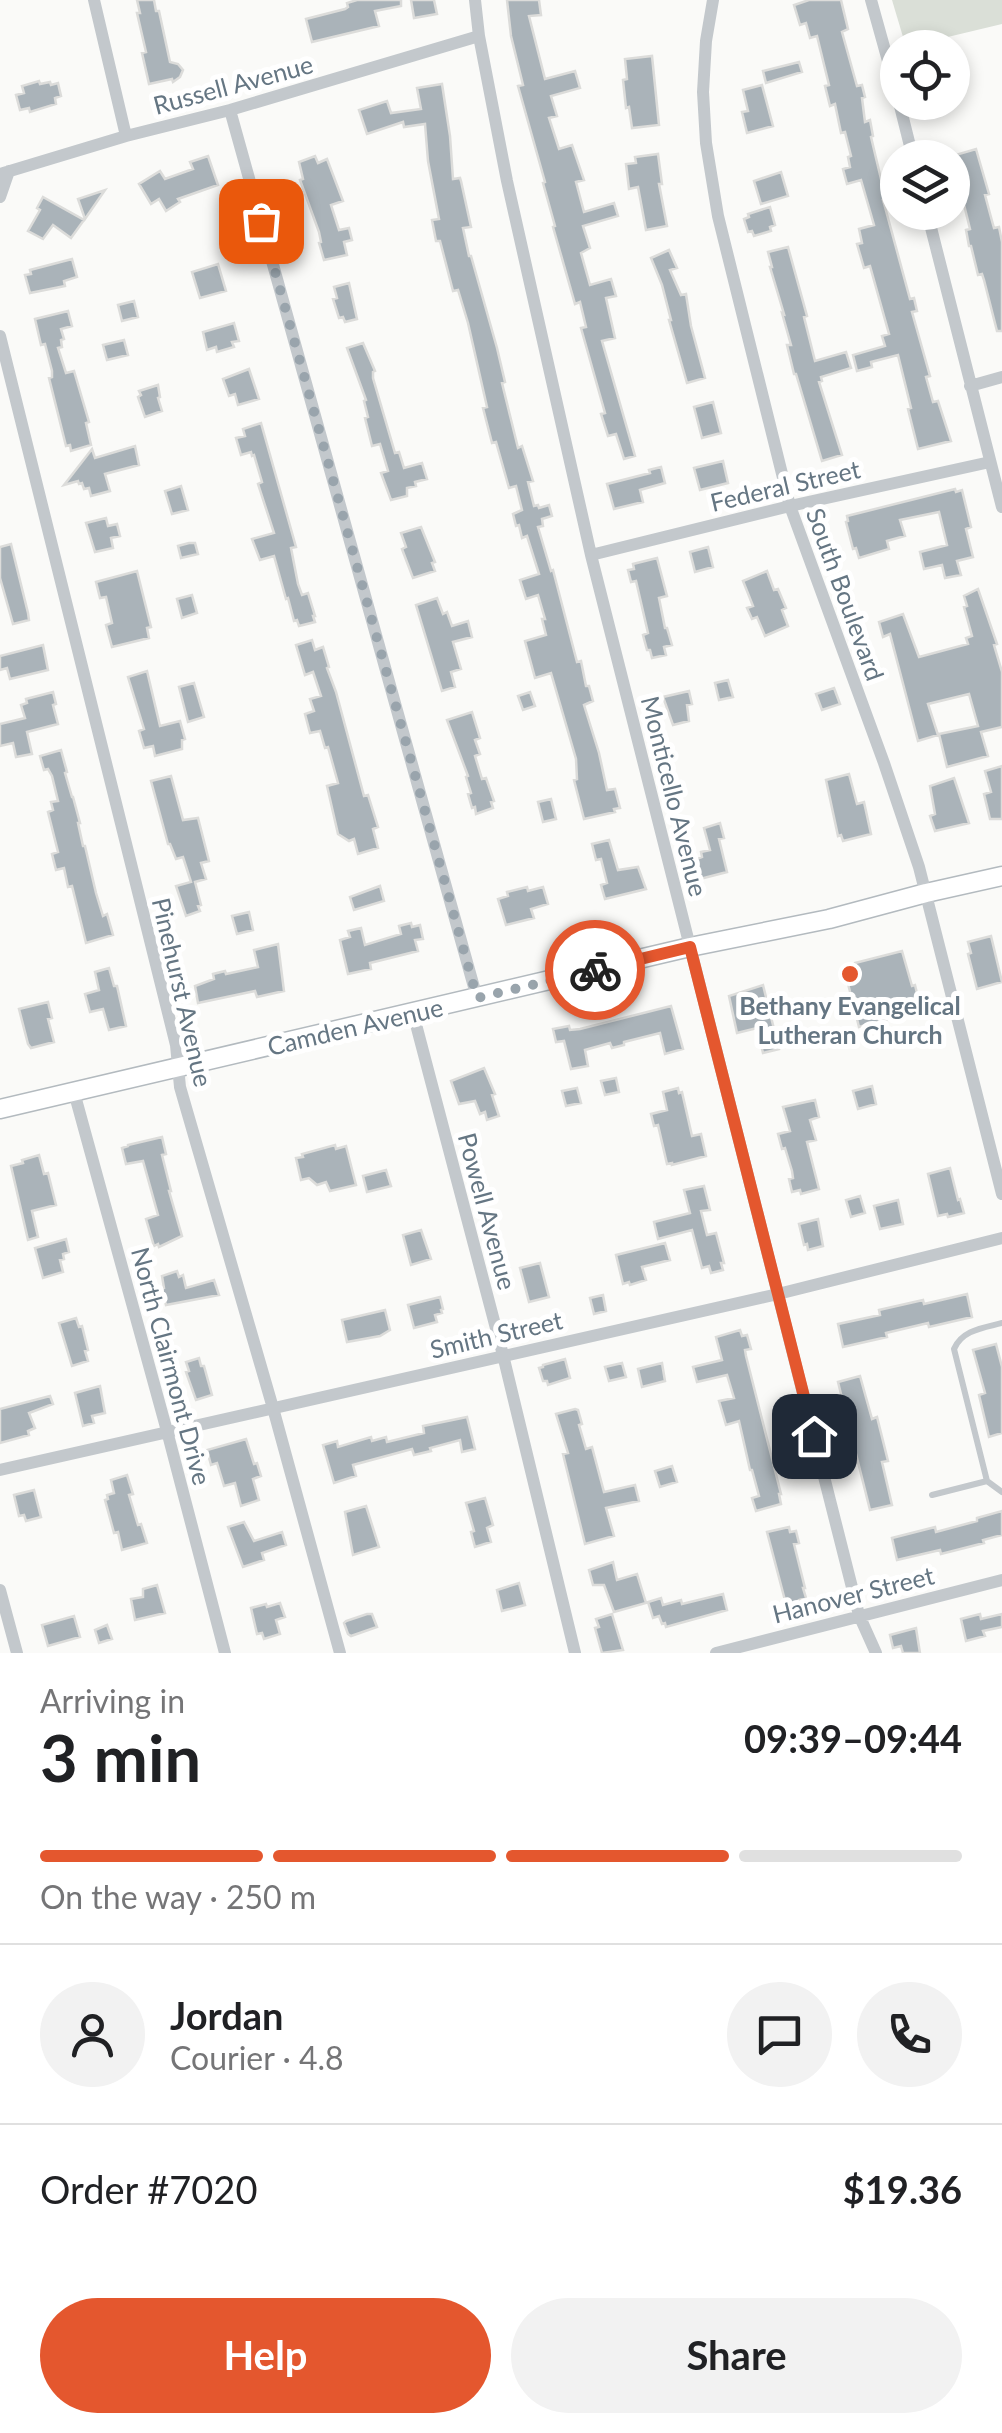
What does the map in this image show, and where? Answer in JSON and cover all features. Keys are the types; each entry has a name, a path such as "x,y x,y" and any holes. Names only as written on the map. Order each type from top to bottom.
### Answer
{"street":[{"path":"94,0 126,136"},
{"name":"Monticello Avenue","path":"475,0 507,182 591,555 859,1615 876,1653"},
{"name":"South Boulevard","path":"713,0 704,92 706,143 718,216 790,506 884,762 926,893 1002,1194"},
{"path":"872,0 880,31"},
{"name":"Russell Avenue","path":"5,173 479,36"},
{"path":"230,110 477,998"},
{"path":"0,197 5,173"},
{"path":"931,230 1002,507"},
{"name":"Pinehurst Avenue","path":"0,336 176,1045 180,1087 274,1408 340,1653"},
{"path":"970,386 1002,377"},
{"name":"Federal Street","path":"591,555 990,462"},
{"name":"Camden Avenue","path":"0,1109 690,947 829,920 1002,876"},
{"name":"Powell Avenue","path":"413,1014 503,1354 575,1653"},
{"name":"North Clairmont Drive","path":"74,1092 226,1653"},
{"name":"Smith Street","path":"0,1470 778,1294 1002,1238"},
{"name":"Hanover Street","path":"716,1653 1002,1580"},
{"path":"0,1590 17,1653"}],"lane":[{"path":"1002,1324 960,1337 954,1349 987,1480 1002,1492"},
{"path":"932,1495 987,1480"}],"shaded area":[{"path":"892,0 1002,0 1002,24 970,32 901,30"}],"building":[{"path":"137,0 154,0 159,11 170,62 183,70 173,82 172,79 149,84"},
{"path":"401,0 401,6 375,11 379,26 312,42 306,19 345,9 347,3"},
{"path":"411,0 434,0 437,14 414,18"},
{"path":"507,0 539,0 541,15 529,16 545,79 575,71 580,88 551,96 557,116 549,118 559,149 572,145 584,180 576,182 584,212 614,203 618,216 583,226 590,248 581,253 590,285 611,279 616,296 606,298 615,338 602,341 635,456 624,459 616,434 608,436 601,414 605,413 581,328 586,327 580,302 575,304 553,227 545,182 518,86 523,85"},
{"path":"809,0 841,0 848,29 842,32 857,86 862,85 865,122 870,120 880,175 880,230 891,230 910,299 914,298 917,311 912,312 933,402 938,401 951,441 918,449 898,355 871,362 872,367 857,371 853,355 885,346 882,336 889,334 870,266 864,268 857,244 862,243 859,229 874,225 861,180 847,184 843,169 850,167 851,156 835,104 830,106 817,36 810,38 806,23 800,25 794,5"},
{"path":"652,56 659,125 632,128 623,80 627,79 625,59"},
{"path":"799,62 802,72 766,83 763,71"},
{"path":"39,81 58,83 61,96 55,98 56,104 30,112 29,108 20,110 16,95 24,93 22,86"},
{"path":"442,84 453,179 460,178 471,227 463,228 469,256 497,348 518,448 522,446 533,481 528,482 534,506 549,505 552,516 542,519 543,526 538,527 577,662 581,661 593,701 584,705 607,790 615,789 620,808 584,819 574,780 576,759 551,673 535,678 525,641 546,635 538,595 526,599 520,580 539,574 527,536 522,538 519,525 516,526 513,514 522,510 516,486 509,488 496,442 492,443 468,323 458,290 453,291 440,241 436,241 432,220 439,219 425,124 404,127 403,122 367,134 359,110 387,101 391,113 421,109 417,88"},
{"path":"762,85 773,126 747,133 742,112 748,111 743,90"},
{"path":"976,149 992,221 994,228 999,227 1002,242 1002,331 997,331 966,230 970,230 970,151"},
{"path":"658,154 667,226 646,230 638,187 629,189 626,164 636,163 635,157"},
{"path":"208,156 218,185 178,199 180,202 166,211 159,199 151,204 139,184 160,171 165,179 193,169 190,162"},
{"path":"315,156 318,163 327,159 343,201 331,205 339,230 349,228 352,240 344,242 347,255 324,260 319,232 300,180 303,179 299,162"},
{"path":"781,172 788,196 761,204 754,181"},
{"path":"105,190 85,219 78,199"},
{"path":"43,197 84,220 71,238 53,225 43,239 28,231"},
{"path":"770,207 775,225 770,227 771,231 754,236 752,231 748,232 744,219 748,214"},
{"path":"788,247 815,361 846,352 851,368 821,377 819,382 842,455 822,461 794,374 787,345 791,345 770,267 768,252"},
{"path":"669,250 677,268 670,270 681,295 686,294 705,378 687,383 662,285 651,258"},
{"path":"72,259 77,277 64,281 65,286 30,293 25,275 31,274 30,270"},
{"path":"218,264 226,291 200,298 192,272"},
{"path":"349,283 357,319 345,322 343,317 339,318 333,299 337,298 334,287"},
{"path":"134,301 138,317 122,321 118,305"},
{"path":"68,311 72,326 61,329 64,339 58,348 66,373 74,371 89,422 86,423 91,445 71,451 70,445 66,446 49,378 52,371 35,319"},
{"path":"234,323 239,341 232,342 234,347 217,352 216,347 207,350 203,332"},
{"path":"124,340 128,355 107,360 103,345"},
{"path":"363,343 375,371 373,378 395,453 399,452 404,468 422,463 427,479 407,488 407,496 391,500 381,473 388,471 380,444 372,446 365,418 366,400 347,348"},
{"path":"249,369 259,399 238,405 235,394 229,396 223,379"},
{"path":"158,385 162,411 145,417 139,391"},
{"path":"713,402 721,433 702,438 694,407"},
{"path":"261,423 296,547 291,548 298,584 302,595 308,593 315,616 315,622 299,626 286,599 274,556 260,560 252,539 274,533 258,484 262,482 254,455 241,455 236,438 245,436 243,429"},
{"path":"135,446 139,465 105,474 110,491 91,496 89,488 84,489 78,481 64,485 92,449 95,458"},
{"path":"723,461 728,483 700,490 694,468"},
{"path":"661,467 665,483 640,490 643,502 614,509 607,484"},
{"path":"181,486 188,510 172,514 165,491"},
{"path":"962,490 971,527 966,529 973,557 957,561 961,575 945,578 942,565 924,569 920,552 947,545 939,512 900,520 905,536 887,541 889,549 859,558 856,548 853,549 847,516"},
{"path":"106,518 108,526 117,524 120,536 111,538 113,548 95,552 86,523"},
{"path":"421,527 435,571 413,578 402,549 406,547 401,533"},
{"path":"195,543 198,554 181,558 178,546"},
{"path":"11,544 29,620 13,624 0,578 0,547"},
{"path":"708,547 713,567 695,572 690,552"},
{"path":"657,558 667,596 659,598 672,645 664,647 666,655 652,658 643,635 648,633 636,581 631,582 628,570 634,569 633,564"},
{"path":"137,571 151,627 147,628 149,638 112,647 106,625 112,623 106,597 100,598 96,582"},
{"path":"767,571 786,608 782,610 788,626 765,636 757,617 752,619 747,608 753,606 743,581"},
{"path":"978,589 1002,672 1002,727 981,732 988,756 947,767 939,734 978,726 969,694 928,704 938,735 918,741 890,634 883,637 879,622 903,614 919,657 968,644 966,638 972,636 964,596"},
{"path":"192,595 197,613 182,618 177,599"},
{"path":"437,598 452,626 468,621 472,637 453,642 461,669 451,672 455,687 442,691 416,605"},
{"path":"312,640 315,650 323,647 364,796 368,795 378,827 373,829 378,848 358,854 354,839 349,841 338,834 327,786 338,783 328,747 325,748 320,731 310,733 305,714 314,711 310,699 321,696 313,672 305,675 296,645"},
{"path":"43,645 48,670 10,679 7,668 0,670 0,656"},
{"path":"147,671 160,726 180,721 185,739 182,749 155,756 153,746 144,748 139,731 144,729 128,677"},
{"path":"728,680 733,697 719,700 715,683"},
{"path":"194,683 204,717 188,722 179,687"},
{"path":"834,688 840,704 822,710 816,694"},
{"path":"689,691 689,721 673,725 663,697"},
{"path":"53,692 58,724 27,732 32,754 16,757 13,743 0,746 0,724 25,718 21,705 27,703 26,699"},
{"path":"530,692 535,706 523,710 518,696"},
{"path":"472,712 480,738 475,740 480,754 475,756 494,801 493,808 476,814 468,794 468,776 447,720"},
{"path":"61,750 96,893 113,935 86,943 72,886 68,887 64,868 56,870 52,854 58,852 48,812 53,810 51,802 58,801 52,776 48,769 44,770 40,756"},
{"path":"1002,766 1002,819 990,819 984,794 991,792 985,771"},
{"path":"849,774 857,804 864,802 871,834 843,841 838,836 826,780"},
{"path":"171,776 183,820 198,818 209,861 201,863 206,879 195,882 200,911 186,916 176,886 191,882 183,857 176,859 168,844 151,781"},
{"path":"954,778 969,823 935,831 930,816 935,814 930,786"},
{"path":"551,799 556,819 543,822 538,802"},
{"path":"720,823 724,838 719,839 727,872 692,878 689,862 710,850 704,828"},
{"path":"609,840 618,870 638,867 646,889 605,899 601,885 607,883 601,859 596,860 592,844"},
{"path":"380,886 384,901 354,910 350,897"},
{"path":"527,887 528,891 543,887 548,904 531,909 534,918 506,925 498,899 508,896 507,892"},
{"path":"249,912 253,930 237,934 232,916"},
{"path":"411,923 412,927 420,925 423,939 415,940 418,951 370,963 371,969 348,974 340,940 350,937 348,931 361,928 365,945 401,934 399,926"},
{"path":"991,936 1002,982 977,989 968,942"},
{"path":"278,944 284,991 257,997 255,991 198,1003 195,986 214,979 213,974 258,967 254,950"},
{"path":"902,951 921,1010 859,1027 844,968"},
{"path":"109,968 126,1026 109,1030 103,1009 90,1012 85,994 99,990 95,972"},
{"path":"763,985 779,1049 763,1053 757,1028 737,1033 729,996"},
{"path":"48,1002 54,1042 31,1048 19,1009"},
{"path":"671,1006 683,1049 665,1054 660,1033 612,1048 610,1043 585,1050 588,1066 571,1069 564,1041 556,1042 553,1029 580,1029"},
{"path":"484,1068 499,1116 487,1120 475,1101 459,1104 451,1081"},
{"path":"616,1078 619,1092 605,1095 601,1081"},
{"path":"872,1086 876,1104 858,1109 853,1091"},
{"path":"577,1088 581,1103 566,1106 562,1091"},
{"path":"678,1088 692,1136 701,1134 706,1156 672,1165 667,1164 658,1125 654,1126 651,1114 667,1110 663,1092"},
{"path":"815,1100 819,1117 810,1120 816,1140 807,1142 819,1189 801,1194 800,1190 792,1192 792,1171 778,1134 790,1131 783,1107"},
{"path":"162,1137 169,1191 182,1236 159,1247 154,1246 146,1219 158,1215 143,1161 126,1164 122,1148"},
{"path":"335,1145 336,1149 346,1146 356,1185 330,1191 326,1182 317,1185 309,1178 301,1180 296,1158"},
{"path":"39,1155 56,1205 32,1211 38,1237 28,1240 11,1166"},
{"path":"950,1168 964,1213 938,1216 928,1174"},
{"path":"386,1170 391,1186 367,1192 363,1176"},
{"path":"704,1186 710,1210 701,1211 707,1235 716,1233 724,1263 723,1270 711,1273 709,1266 702,1268 692,1230 658,1239 654,1222 690,1213 684,1190"},
{"path":"860,1196 865,1213 851,1217 846,1200"},
{"path":"898,1200 903,1224 880,1229 874,1206"},
{"path":"818,1219 823,1246 808,1250 799,1224"},
{"path":"421,1230 431,1259 411,1265 403,1235"},
{"path":"66,1239 69,1252 60,1260 63,1272 43,1278 35,1248"},
{"path":"665,1243 670,1260 642,1267 646,1280 623,1284 616,1255"},
{"path":"540,1263 549,1297 529,1302 520,1268"},
{"path":"177,1271 179,1277 183,1275 186,1288 214,1280 219,1295 166,1305 162,1276"},
{"path":"967,1294 972,1317 929,1327 928,1323 843,1347 838,1324 880,1315 879,1310"},
{"path":"603,1295 606,1311 594,1314 590,1298"},
{"path":"440,1297 443,1309 435,1315 437,1322 414,1328 408,1305"},
{"path":"385,1310 390,1330 380,1336 347,1342 342,1320"},
{"path":"76,1318 82,1326 88,1361 72,1366 59,1323"},
{"path":"740,1330 742,1336 747,1335 751,1349 745,1350 746,1356 781,1494 781,1504 756,1511 752,1498 759,1496 739,1421 726,1425 719,1401 734,1398 727,1375 697,1382 693,1367 722,1360 716,1337"},
{"path":"996,1344 1002,1367 1002,1433 989,1437 979,1395 985,1393 973,1350"},
{"path":"199,1358 212,1395 196,1400 186,1362"},
{"path":"565,1359 570,1378 548,1385 543,1381 539,1368"},
{"path":"622,1363 626,1377 609,1381 605,1367"},
{"path":"662,1363 665,1381 642,1387 638,1369"},
{"path":"860,1376 872,1419 877,1417 888,1461 882,1462 892,1505 870,1510 838,1382"},
{"path":"100,1386 105,1413 92,1416 94,1423 83,1426 75,1393"},
{"path":"50,1396 53,1404 29,1413 35,1428 28,1431 29,1435 0,1443 0,1409"},
{"path":"575,1409 586,1449 592,1447 604,1492 635,1485 639,1501 606,1508 614,1536 585,1544 563,1454 568,1453 556,1414"},
{"path":"467,1417 475,1449 462,1452 460,1440 414,1455 412,1449 353,1465 356,1476 334,1483 323,1445 337,1441 338,1447 371,1437 372,1441 386,1437 387,1442 424,1433 423,1426"},
{"path":"246,1439 261,1476 253,1479 259,1500 241,1506 235,1483 224,1486 217,1463 211,1465 207,1450"},
{"path":"672,1466 677,1482 660,1487 655,1471"},
{"path":"127,1475 133,1494 129,1495 147,1543 122,1550 105,1500 114,1493 111,1480"},
{"path":"34,1490 41,1517 26,1521 24,1515 19,1516 14,1495"},
{"path":"485,1498 493,1525 487,1528 491,1542 475,1547 466,1503"},
{"path":"366,1506 379,1547 353,1555 345,1512"},
{"path":"1002,1511 1002,1535 941,1554 940,1550 897,1560 892,1538 935,1527 936,1532"},
{"path":"244,1522 254,1541 282,1532 286,1545 262,1553 264,1560 243,1567 228,1527"},
{"path":"789,1527 790,1532 796,1531 799,1543 794,1544 806,1598 787,1608 767,1532"},
{"path":"613,1562 617,1580 637,1574 646,1603 614,1612 604,1585 593,1585 589,1570"},
{"path":"519,1583 525,1605 502,1611 497,1590"},
{"path":"157,1585 165,1613 135,1620 131,1599 143,1597 143,1589"},
{"path":"723,1594 727,1610 666,1627 659,1616 653,1618 648,1602 661,1598 663,1605 681,1600 682,1604"},
{"path":"280,1603 285,1617 276,1620 280,1634 264,1639 262,1633 257,1634 251,1608"},
{"path":"372,1614 377,1627 348,1634 344,1623"},
{"path":"612,1614 623,1650 602,1653 596,1619"},
{"path":"980,1614 981,1619 1002,1614 1002,1627 983,1631 985,1636 966,1641 961,1619"},
{"path":"74,1616 80,1637 48,1646 42,1625"},
{"path":"107,1625 112,1639 99,1643 95,1630"},
{"path":"916,1628 920,1653 903,1653 901,1646 893,1648 890,1635"}],"way so far":[{"path":"261,221 477,998 595,970"}],"place":[{"name":"Bethany Evangelical Lutheran Church","path":"850,974"}],"route":[{"path":"595,970 690,947 814,1436"}]}
